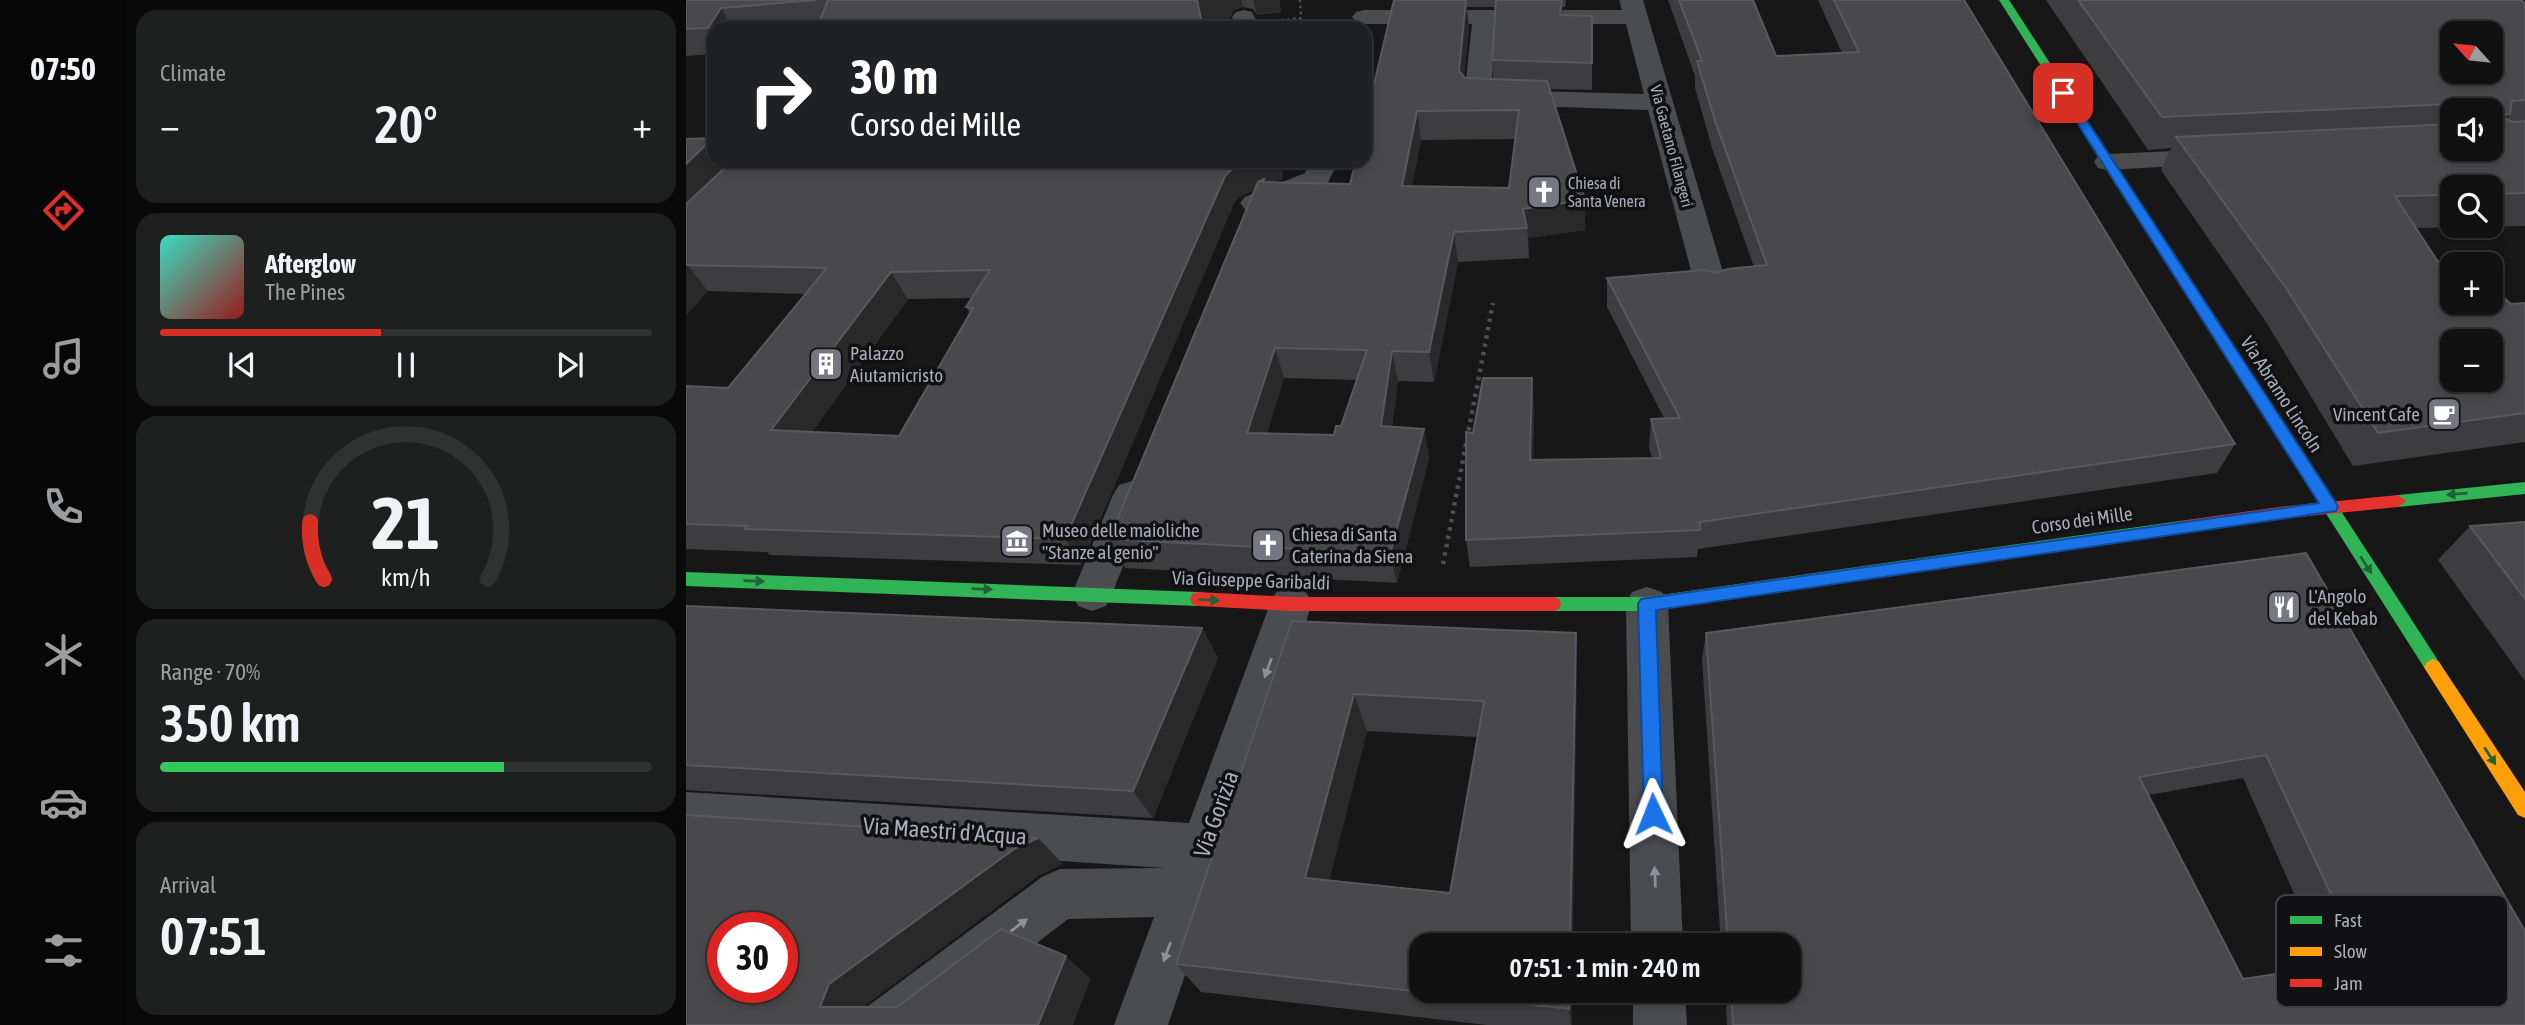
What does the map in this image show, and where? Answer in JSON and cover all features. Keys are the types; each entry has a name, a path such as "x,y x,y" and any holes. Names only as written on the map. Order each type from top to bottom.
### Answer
{"street":[{"name":"Via Abramo Lincoln","path":"2004,0 2525,809"},
{"path":"1364,15 1485,18 1633,7"},
{"name":"Via Gaetano Filangeri","path":"1633,7 1712,289"},
{"path":"1485,18 1478,98 1660,102"},
{"path":"2108,162 2251,156"},
{"path":"1246,217 1317,178 1322,168"},
{"path":"1092,594 1143,468"},
{"name":"Corso dei Mille","path":"1647,604 2330,507 2525,488"},
{"name":"Via Giuseppe Garibaldi","path":"686,579 1291,604 1647,604"},
{"name":"Via Gorizia","path":"1149,1024 1196,870 1291,604"},
{"path":"1647,604 1657,933"},
{"name":"Via Maestri d'Acqua","path":"686,814 1196,870"},
{"path":"887,1025 1060,894 1196,870"},
{"path":"1659,1003 1660,1025"}],"path":[{"path":"1266,21 1301,18 1300,0"},
{"path":"1441,574 1448,526 1493,303"}],"building":[{"path":"686,0 816,0 721,8 713,21 707,21 707,28 686,29"},
{"path":"828,0 1197,0 1202,21 820,21"},
{"path":"1394,0 1466,0 1459,71 1465,78 1547,81 1585,200 1523,209 1527,228 1454,232 1429,352 1392,351 1381,426 1424,429 1390,554 1109,539 1258,182 1264,179 1263,182 1350,184 1354,168 1372,168 1372,93","holes":["1519,110 1509,188 1402,186 1417,111","1275,348 1367,350 1341,426 1336,426 1334,435 1247,433"]},
{"path":"1496,0 1562,0 1560,15 1592,16 1592,63 1492,60"},
{"path":"1679,0 1753,0 1776,56 1859,52 1834,0 1964,0 2235,444 1700,522 1700,530 1466,540 1466,432 1473,433 1483,378 1532,378 1530,460 1661,458 1651,419 1680,418 1607,278 1705,270 1715,273 1767,265 1715,121 1697,61 1702,61"},
{"path":"2078,0 2521,0 2525,3 2525,100 2512,101 2510,114 2503,115 2503,98 2440,98 2440,104 2162,117"},
{"path":"2503,118 2513,122 2525,121 2525,193 2503,194 2503,175 2440,175 2440,195 2395,196 2440,265 2440,315 2503,315 2503,297 2511,304 2525,303 2525,413 2378,433 2286,288 2176,137 2440,125 2440,161 2503,161"},
{"path":"707,138 707,144 686,164 686,139"},
{"path":"725,168 1235,168 1225,176 1065,539 745,529 747,526 686,524 686,386 728,388 827,268 686,265 686,204","holes":["990,270 966,307 973,308 899,436 771,430 891,272"]},
{"path":"2525,522 2525,599 2470,526"},
{"path":"2306,553 2504,895 2331,895 2266,755 2139,777 2243,979 2276,974 2276,1007 2508,1007 2508,902 2525,931 2525,1025 1733,1025 1732,1003 1801,1003 1801,933 1727,933 1706,633"},
{"path":"686,606 1202,628 1133,791 686,765"},
{"path":"1292,621 1576,633 1570,933 1409,933 1409,991 1176,964","holes":["1354,694 1484,701 1450,893 1305,878"]},
{"path":"686,815 1038,838 1014,849 829,984 820,1007 897,1007 1001,929 1066,956 1038,1025 686,1025"},
{"path":"1517,1003 1569,1003 1569,1009"}],"traffic: fast":[{"path":"2004,0 2433,667"},
{"path":"2398,501 2525,488"},
{"path":"1553,604 1647,604 2180,527"},
{"path":"686,579 1198,599"}],"traffic: slow":[{"path":"2433,667 2525,809"}],"traffic: jam":[{"path":"2180,527 2279,513 2398,501"},
{"path":"1198,599 1291,604 1553,604"}],"place":[{"name":"Chiesa di Santa Venera","path":"1544,192"},
{"name":"Palazzo Aiutamicristo","path":"826,364"},
{"name":"Vincent Cafe","path":"2444,414"},
{"name":"Museo delle maioliche \"Stanze al genio\"","path":"1017,541"},
{"name":"Chiesa di Santa Caterina da Siena","path":"1268,545"},
{"name":"L'Angolo del Kebab","path":"2284,607"}],"route":[{"path":"1653,814 1647,604 2330,507 2063,93"}]}
